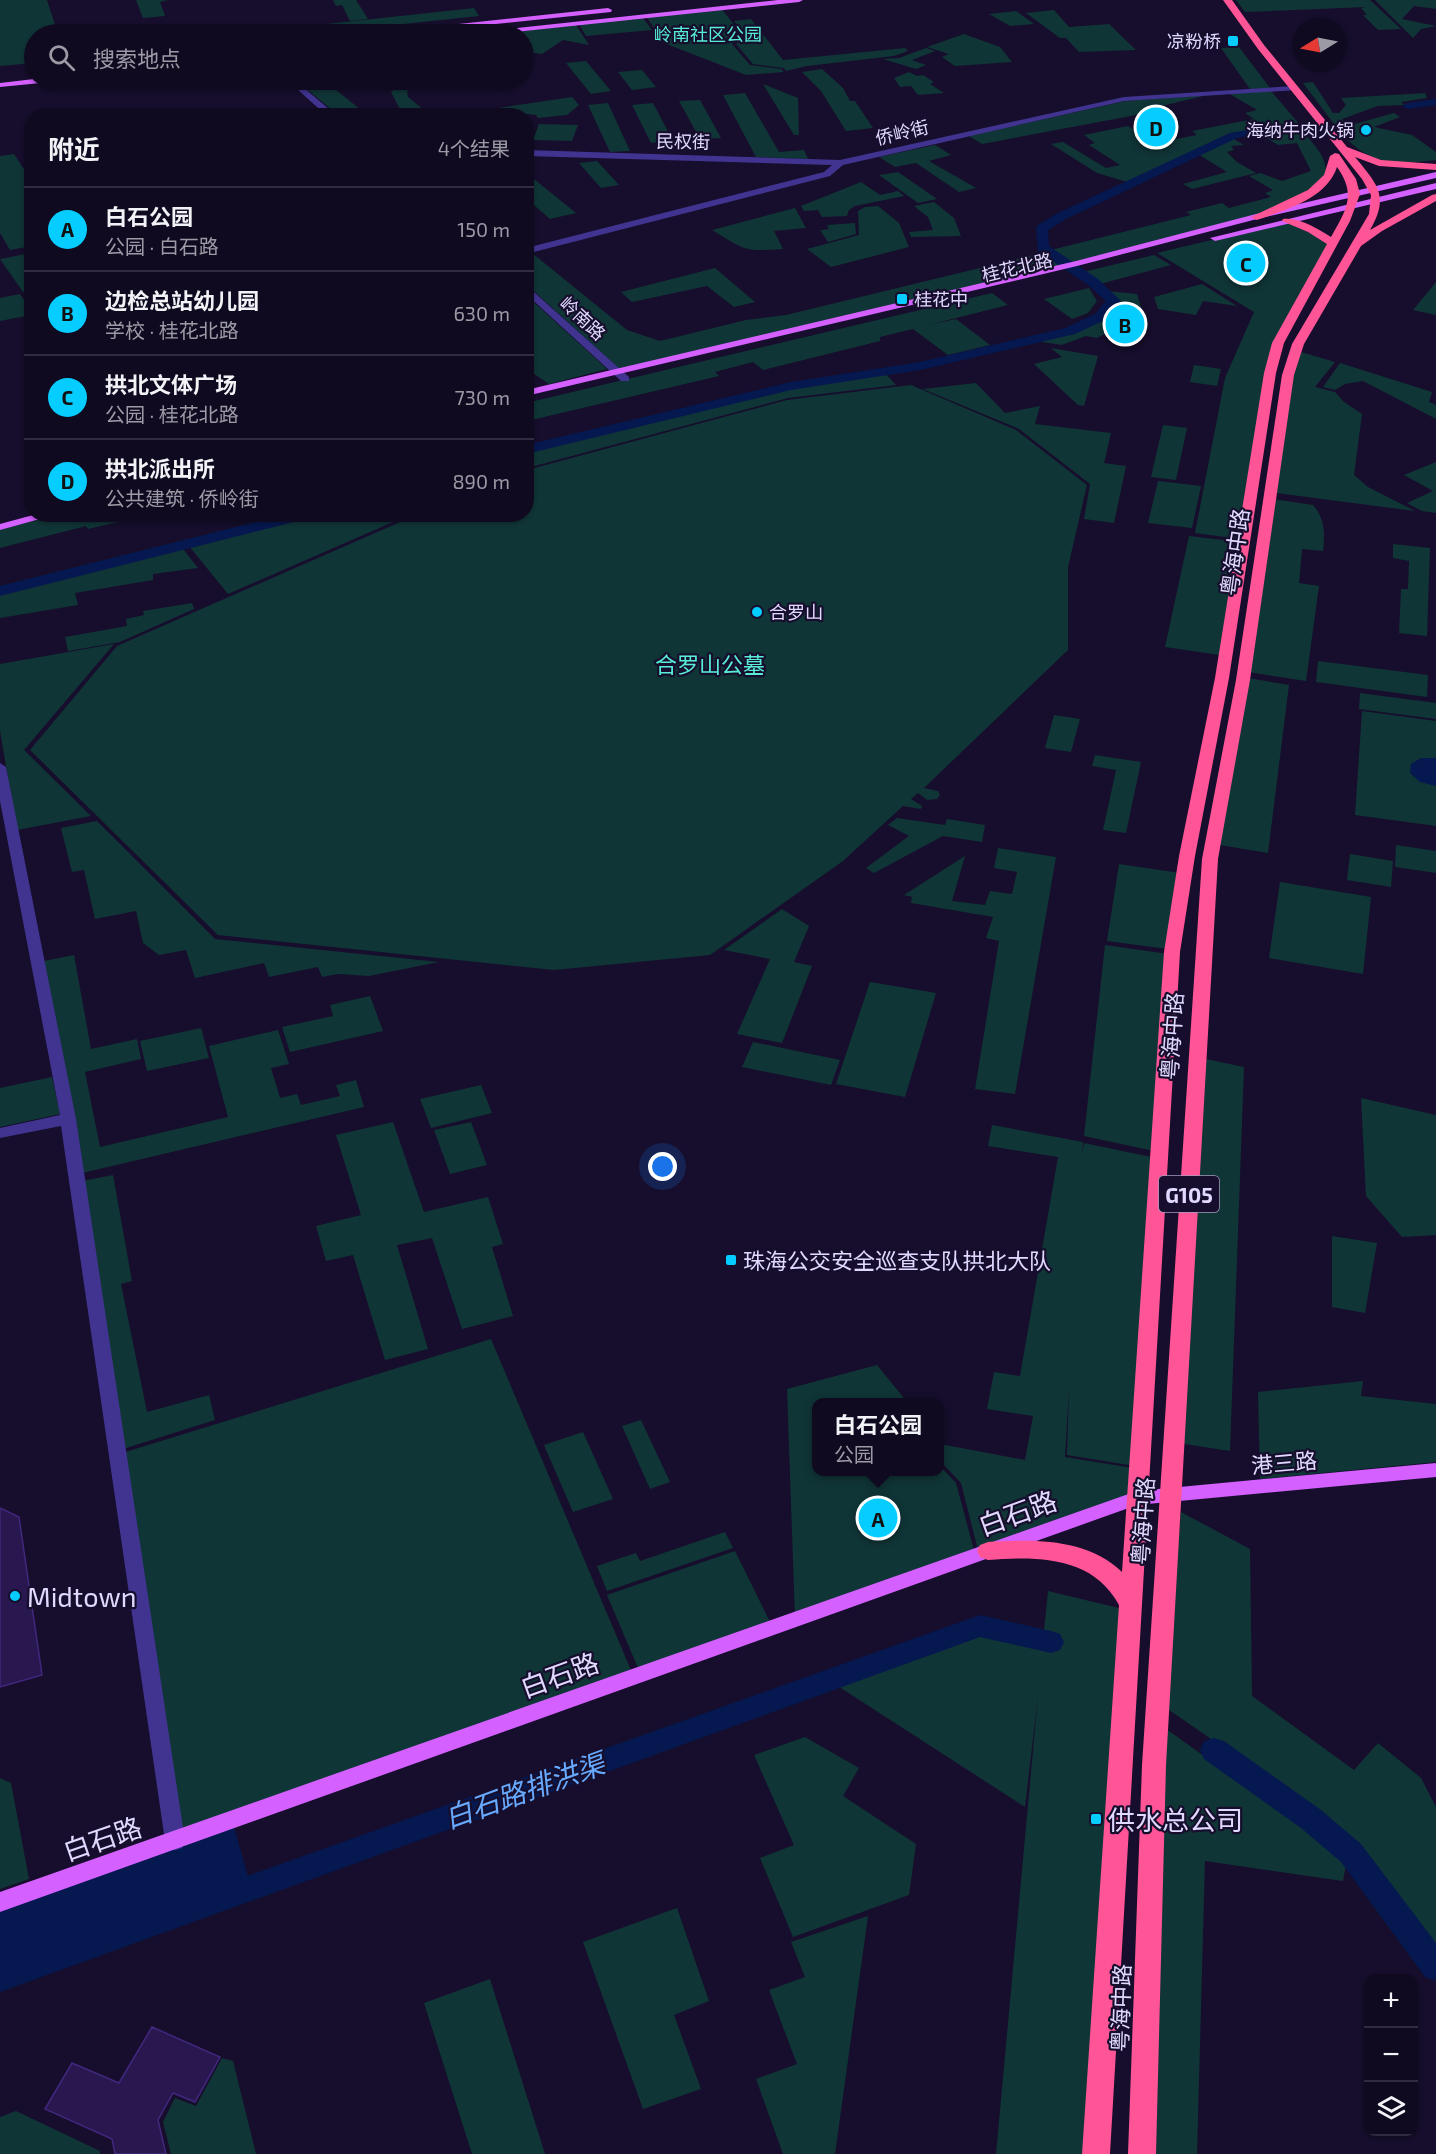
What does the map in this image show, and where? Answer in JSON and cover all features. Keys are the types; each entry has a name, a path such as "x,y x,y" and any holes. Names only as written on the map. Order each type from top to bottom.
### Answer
{"highway":[{"path":"1227,0 1260,47 1294,88 1335,150 1351,179 1355,194"},
{"path":"1335,150 1379,163 1436,167"},
{"path":"1335,150 1375,195"},
{"path":"1256,217 1295,202 1327,178 1335,150"},
{"name":"粤海中路","path":"1096,2154 1172,952 1187,856 1221,686 1270,372 1278,343 1345,221 1355,194"},
{"name":"粤海中路","path":"1142,2154 1154,1765 1210,859 1243,680 1288,375 1298,344 1348,254 1374,214 1375,195"},
{"path":"1348,254 1378,229 1436,197"},
{"path":"1287,221 1312,230 1332,243"},
{"path":"988,1551 1015,1548 1055,1551 1094,1563 1117,1580 1126,1590 1130,1603"}],"main road":[{"path":"534,28 799,0"},
{"path":"476,24 615,9"},
{"path":"0,85 24,83"},
{"path":"1375,195 1436,175"},
{"path":"1375,195 1436,186"},
{"name":"桂花北路","path":"1082,266 1256,217 1355,194 1375,195"},
{"name":"桂花北路","path":"534,391 621,375 1082,266 1350,207 1375,195"},
{"name":"桂花北路","path":"534,400 621,375"},
{"path":"0,518 24,512"},
{"path":"0,527 24,521"},
{"name":"港三路","path":"1137,1498 1436,1470"},
{"name":"白石路","path":"0,1902 1137,1498"}],"street":[{"name":"侨岭街","path":"534,249 827,174 840,163 1124,99 1294,88"},
{"path":"305,90 324,108"},
{"name":"民权街","path":"534,153 840,163"},
{"name":"岭南路","path":"534,295 621,375"},
{"path":"0,767 68,1119 175,1841"},
{"path":"0,1133 68,1119"}],"green space":[{"path":"0,0 47,0 55,24 24,24 24,64 0,66"},
{"path":"136,0 168,0 160,2 165,16 143,18"},
{"path":"333,0 356,0 368,19 350,21 342,5 336,6"},
{"path":"1236,0 1370,0 1401,29 1378,30 1363,15 1367,15 1361,8 1366,7 1245,12"},
{"path":"1375,0 1436,0 1436,9 1414,6 1402,19 1436,26 1421,29 1413,38"},
{"path":"474,8 479,16 403,24 327,24"},
{"name":"岭南社区公园","path":"721,8 743,36 732,44 750,65 781,69 784,72 746,75 664,43 646,16"},
{"path":"1054,10 1069,27 1109,24 1136,50 1079,52 1066,38 1060,38 1026,13"},
{"path":"1016,11 1034,24 1010,26 989,14"},
{"path":"643,18 652,30 586,36 579,24"},
{"path":"751,19 783,60 905,48 908,51 894,56 807,66 786,71 784,68 753,64 736,44 746,36 734,21"},
{"path":"576,25 589,45 563,40 542,54 534,53 534,30"},
{"path":"964,34 1000,47 1012,62 955,66 942,57 949,54 927,47"},
{"path":"1239,47 1270,88 1250,89 1221,48"},
{"path":"926,48 935,51 912,60 926,65 916,69 883,59 899,58"},
{"path":"586,61 611,91 591,94 566,63"},
{"path":"822,69 843,88 850,101 855,101 873,128 846,131 821,91 802,72"},
{"path":"642,70 656,87 632,90 618,72"},
{"path":"909,72 917,76 923,75 934,82 930,84 944,93 918,95 911,86 900,87 894,78"},
{"path":"1313,82 1333,113 1339,113 1346,105 1341,98 1425,93 1427,98 1401,102 1404,105 1378,106 1342,119 1345,123 1334,124 1303,83"},
{"path":"763,84 798,98 799,135 794,135"},
{"path":"308,90 336,90 358,108 330,108"},
{"path":"408,90 408,97 422,108 399,108 391,92"},
{"path":"1271,91 1301,126 1230,133 1127,182 1097,173 1051,144 1063,142 1106,168 1120,165 1089,145 1095,143 1084,135 1128,126 1141,134 1156,131 1171,140 1197,135 1192,131 1254,119 1245,113 1257,110 1228,93"},
{"path":"745,93 779,152 804,150 808,159 756,157 723,95"},
{"path":"1207,95 1158,107 1163,110 982,144 969,136 1125,101"},
{"path":"572,97 579,105 567,115 538,118 534,115 534,108 498,108"},
{"path":"700,100 721,138 700,139 679,101"},
{"path":"608,103 630,151 610,152 588,105"},
{"path":"653,103 673,141 651,143 632,105"},
{"path":"1394,113 1400,117 1374,127 1412,135 1436,152 1436,160 1392,162 1380,160 1358,149 1336,127 1348,126"},
{"path":"539,124 578,125 572,141 534,140"},
{"path":"1301,129 1323,158 1326,171 1324,178 1293,201 1252,216 1070,263 1051,250 1191,215 1186,212 1222,203 1229,208 1271,197 1265,193 1273,190 1249,176 1260,173 1282,181 1311,171 1297,143 1278,145 1259,134"},
{"path":"1232,138 1244,145 1231,146 1234,150 1227,152 1237,162 1256,173 1192,189 1183,184 1227,172 1198,154"},
{"path":"935,145 951,155 929,161 976,188 959,192 916,163 895,167 879,157"},
{"path":"14,154 24,169 24,247 10,250 0,233 0,156"},
{"path":"597,161 619,185 601,188 579,163"},
{"path":"898,172 937,199 918,203 879,175"},
{"path":"534,179 576,213 550,219 534,205"},
{"path":"861,182 880,195 898,191 904,196 855,206 849,210 847,216 822,217 818,210 804,211 801,206"},
{"path":"934,202 954,218 961,236 911,237 909,232 933,230 928,217 914,206"},
{"path":"878,206 899,223 909,247 831,267 807,249 859,235 858,211 865,207"},
{"path":"795,208 806,228 774,231 783,249 752,250 712,230"},
{"path":"1287,222 1330,243 1275,342 1240,539 1195,533 1225,378 1254,312 1157,253"},
{"path":"855,223 856,234 828,242 820,230 829,229 827,225"},
{"path":"1046,252 1064,265 620,369 534,291 534,255 627,330 660,341 746,320 786,315"},
{"path":"24,254 24,292 23,292 0,259"},
{"path":"1154,255 1171,265 1100,284 1083,272"},
{"path":"715,268 755,302 734,307 707,286 632,302 621,292"},
{"path":"1436,282 1436,315 1413,310"},
{"path":"1202,284 1237,306 1203,301 1196,315 1158,309 1154,297"},
{"path":"1089,288 1097,301 1088,313 1072,319 1044,299"},
{"path":"1107,291 1137,294 1141,307 1128,331 1111,331 1097,338 1086,336 1062,345 1036,341 1070,332 1100,318 1117,302"},
{"path":"992,293 1008,305 928,325 956,319 990,345 948,355 913,329 880,337 880,341 763,370 753,362 715,372 719,376 534,419 534,401"},
{"path":"20,294 24,300 24,316 0,321 0,298"},
{"path":"534,302 607,369 549,384 534,374"},
{"path":"1051,348 1098,356 1084,406 1078,405 1034,364 1062,357"},
{"path":"1301,352 1335,362 1315,387 1335,392 1344,402 1362,414 1354,475 1368,487 1415,511 1276,493 1291,376"},
{"path":"1340,363 1432,392 1429,402 1436,405 1436,419 1363,381 1345,384 1335,390 1323,387"},
{"path":"1194,365 1221,369 1217,386 1190,382"},
{"path":"885,373 896,385 788,398 534,466 534,450 794,387"},
{"path":"976,383 1005,413 1040,406 1035,424 1111,433 1104,463 1126,466 1114,523 1084,519 1090,484 1019,429 923,389"},
{"name":"合罗山公墓","path":"911,385 1016,430 1087,485 1068,567 1068,650 924,788 938,791 940,795 937,799 927,800 918,793 911,799 922,806 921,809 903,806 843,861 710,955 554,970 218,935 30,750 117,646 400,522 534,522 534,468 787,400"},
{"path":"1163,425 1187,428 1176,480 1151,477"},
{"path":"1436,462 1436,513 1422,511 1407,503 1433,491 1404,475"},
{"path":"1158,481 1201,486 1192,528 1148,523"},
{"path":"1273,499 1313,505 1320,516 1323,527 1323,551 1302,549 1299,583 1319,586 1306,681 1248,672"},
{"path":"30,522 118,522 88,529 86,526 0,548 0,529"},
{"path":"285,522 393,522 228,594 189,546"},
{"path":"1189,536 1240,542 1220,655 1165,647"},
{"path":"1393,544 1430,548 1427,636 1399,633 1401,589 1408,589 1409,561 1393,558"},
{"path":"183,549 198,568 153,574 153,580 75,593 78,605 0,618 0,594"},
{"path":"192,603 194,609 120,642 68,651 65,637 127,626 126,619 144,615 143,611"},
{"path":"114,644 24,750 91,816 17,830 0,731 0,664"},
{"path":"1318,661 1428,675 1427,697 1316,682"},
{"path":"1248,678 1289,685 1268,853 1220,845"},
{"path":"1360,693 1436,703 1436,719 1359,709"},
{"path":"1362,711 1436,721 1436,826 1355,815"},
{"path":"1054,715 1080,719 1071,752 1045,748"},
{"path":"1095,755 1141,762 1126,833 1103,830 1116,770 1092,766"},
{"path":"897,818 945,825 947,819 985,825 982,842 943,836 874,873 866,868 909,836 888,825"},
{"path":"97,821 215,939 439,962 369,976 338,974 322,977 318,967 269,977 264,963 195,978 186,950 159,955 143,943 136,911 95,919 84,870 72,872 61,828"},
{"path":"1396,845 1436,851 1436,873 1395,867"},
{"path":"998,848 1056,857 1015,1094 975,1089 999,941 986,938 993,917 911,903 912,897 904,895 965,856 952,901 985,905 990,891 1012,894 1017,872 994,868"},
{"path":"1350,854 1393,861 1391,887 1347,880"},
{"path":"1119,864 1180,873 1168,949 1107,941"},
{"path":"1280,882 1371,897 1363,974 1269,958"},
{"path":"782,909 809,926 794,962 812,966 782,1043 737,1034 770,959 724,950"},
{"path":"1105,945 1168,954 1154,1151 1084,1136"},
{"path":"74,955 91,1049 137,1039 141,1059 85,1072 100,1147 228,1117 209,1046 278,1030 289,1064 271,1068 280,1098 297,1094 301,1105 340,1096 336,1085 356,1080 364,1107 82,1173 39,962"},
{"path":"870,982 936,993 905,1097 836,1084"},
{"path":"370,996 383,1031 290,1052 282,1027 333,1016 330,1005"},
{"path":"201,1028 209,1058 147,1071 140,1041"},
{"path":"753,1042 840,1060 831,1085 742,1067"},
{"path":"1201,1058 1244,1067 1230,1451 1178,1443"},
{"path":"52,1077 60,1114 0,1127 0,1088"},
{"path":"481,1085 492,1113 431,1128 420,1099"},
{"path":"1361,1098 1436,1115 1436,1235 1402,1237 1366,1196"},
{"path":"393,1122 424,1212 488,1197 503,1244 492,1247 513,1316 462,1329 432,1238 397,1245 428,1349 385,1360 353,1255 326,1261 316,1226 361,1215 336,1135"},
{"path":"471,1122 487,1165 450,1174 434,1130"},
{"path":"992,1125 1083,1142 1082,1154 1084,1143 1156,1158 1135,1466 1067,1455 1069,1389 1065,1457 1133,1468 1131,1495 978,1550 961,1483 944,1465 944,1445 1025,1460 1033,1416 987,1409 994,1372 1020,1376 1058,1157 988,1146"},
{"path":"113,1175 132,1281 121,1284 147,1412 209,1395 215,1420 123,1449 82,1181"},
{"path":"1332,1236 1377,1243 1365,1313 1332,1307"},
{"path":"491,1339 633,1675 178,1838 119,1454"},
{"path":"877,1365 903,1398 812,1398 812,1476 944,1476 944,1470 956,1483 975,1554 795,1618 787,1389"},
{"path":"1363,1381 1361,1396 1436,1404 1436,1462 1260,1479 1258,1392"},
{"path":"641,1420 670,1482 650,1489 622,1426"},
{"path":"583,1432 613,1499 573,1512 544,1445"},
{"path":"1181,1512 1250,1549 1252,1696 1354,1770 1378,1743 1421,1778 1436,1807 1436,1956 1353,1844 1319,1813 1166,1708"},
{"path":"725,1532 733,1548 607,1591 597,1566 636,1553 640,1561"},
{"path":"735,1551 770,1622 638,1668 607,1595"},
{"path":"1048,1591 1127,1610 1091,2154 996,2154 1038,1696 1025,1807 830,1681 980,1626 1043,1641"},
{"path":"1165,1728 1347,1859 1343,1881 1205,1861 1197,2154 1141,2154"},
{"path":"805,1737 859,1768 843,1796 916,1844 909,1895 793,1937 760,1858 794,1845 754,1755"},
{"path":"0,1778 11,1783 29,1879 0,1889"},
{"path":"677,1908 709,2001 674,2015 701,2089 643,2109 583,1942"},
{"path":"868,1916 835,2154 783,2154 756,2079 797,2064 769,1990 805,1977 791,1942"},
{"path":"490,1979 545,2154 472,2154 424,2003"},
{"path":"222,2058 233,2061 256,2154 171,2154 163,2122 175,2098 196,2106"},
{"path":"16,2111 100,2151 100,2154 0,2154 0,2117"}],"shaded area":[{"path":"1421,758 1436,758 1436,786 1420,782 1410,773 1411,764"},
{"path":"232,1820 251,1887 0,1977 0,1901"}],"building":[{"name":"Midtown","path":"0,1508 19,1517 42,1675 0,1687"},
{"path":"152,2027 220,2057 195,2102 173,2093 158,2120 166,2154 115,2154 112,2139 45,2109 72,2063 119,2083"}],"waterway":[{"path":"1408,106 1436,102"},
{"path":"534,448 791,386 920,366 1070,331 1100,317 1114,301 1093,282 1043,248 1042,228 1062,216 1234,135 1276,129"},
{"path":"0,591 277,522"},
{"name":"白石路排洪渠","path":"0,1978 980,1626 1051,1642"},
{"name":"白石路排洪渠","path":"1214,1750 1311,1819 1351,1853 1436,1967"}],"place":[{"name":"凉粉桥","path":"1233,41"},
{"name":"拱北派出所","path":"1156,127"},
{"name":"海纳牛肉火锅","path":"1366,130"},
{"name":"拱北文体广场","path":"1246,263"},
{"name":"桂花中","path":"902,299"},
{"name":"边检总站幼儿园","path":"1125,324"},
{"name":"合罗山","path":"757,612"},
{"name":"珠海公交安全巡查支队拱北大队","path":"731,1260"},
{"name":"白石公园","path":"878,1518"},
{"name":"Midtown","path":"15,1596"},
{"name":"供水总公司","path":"1096,1819"}]}
